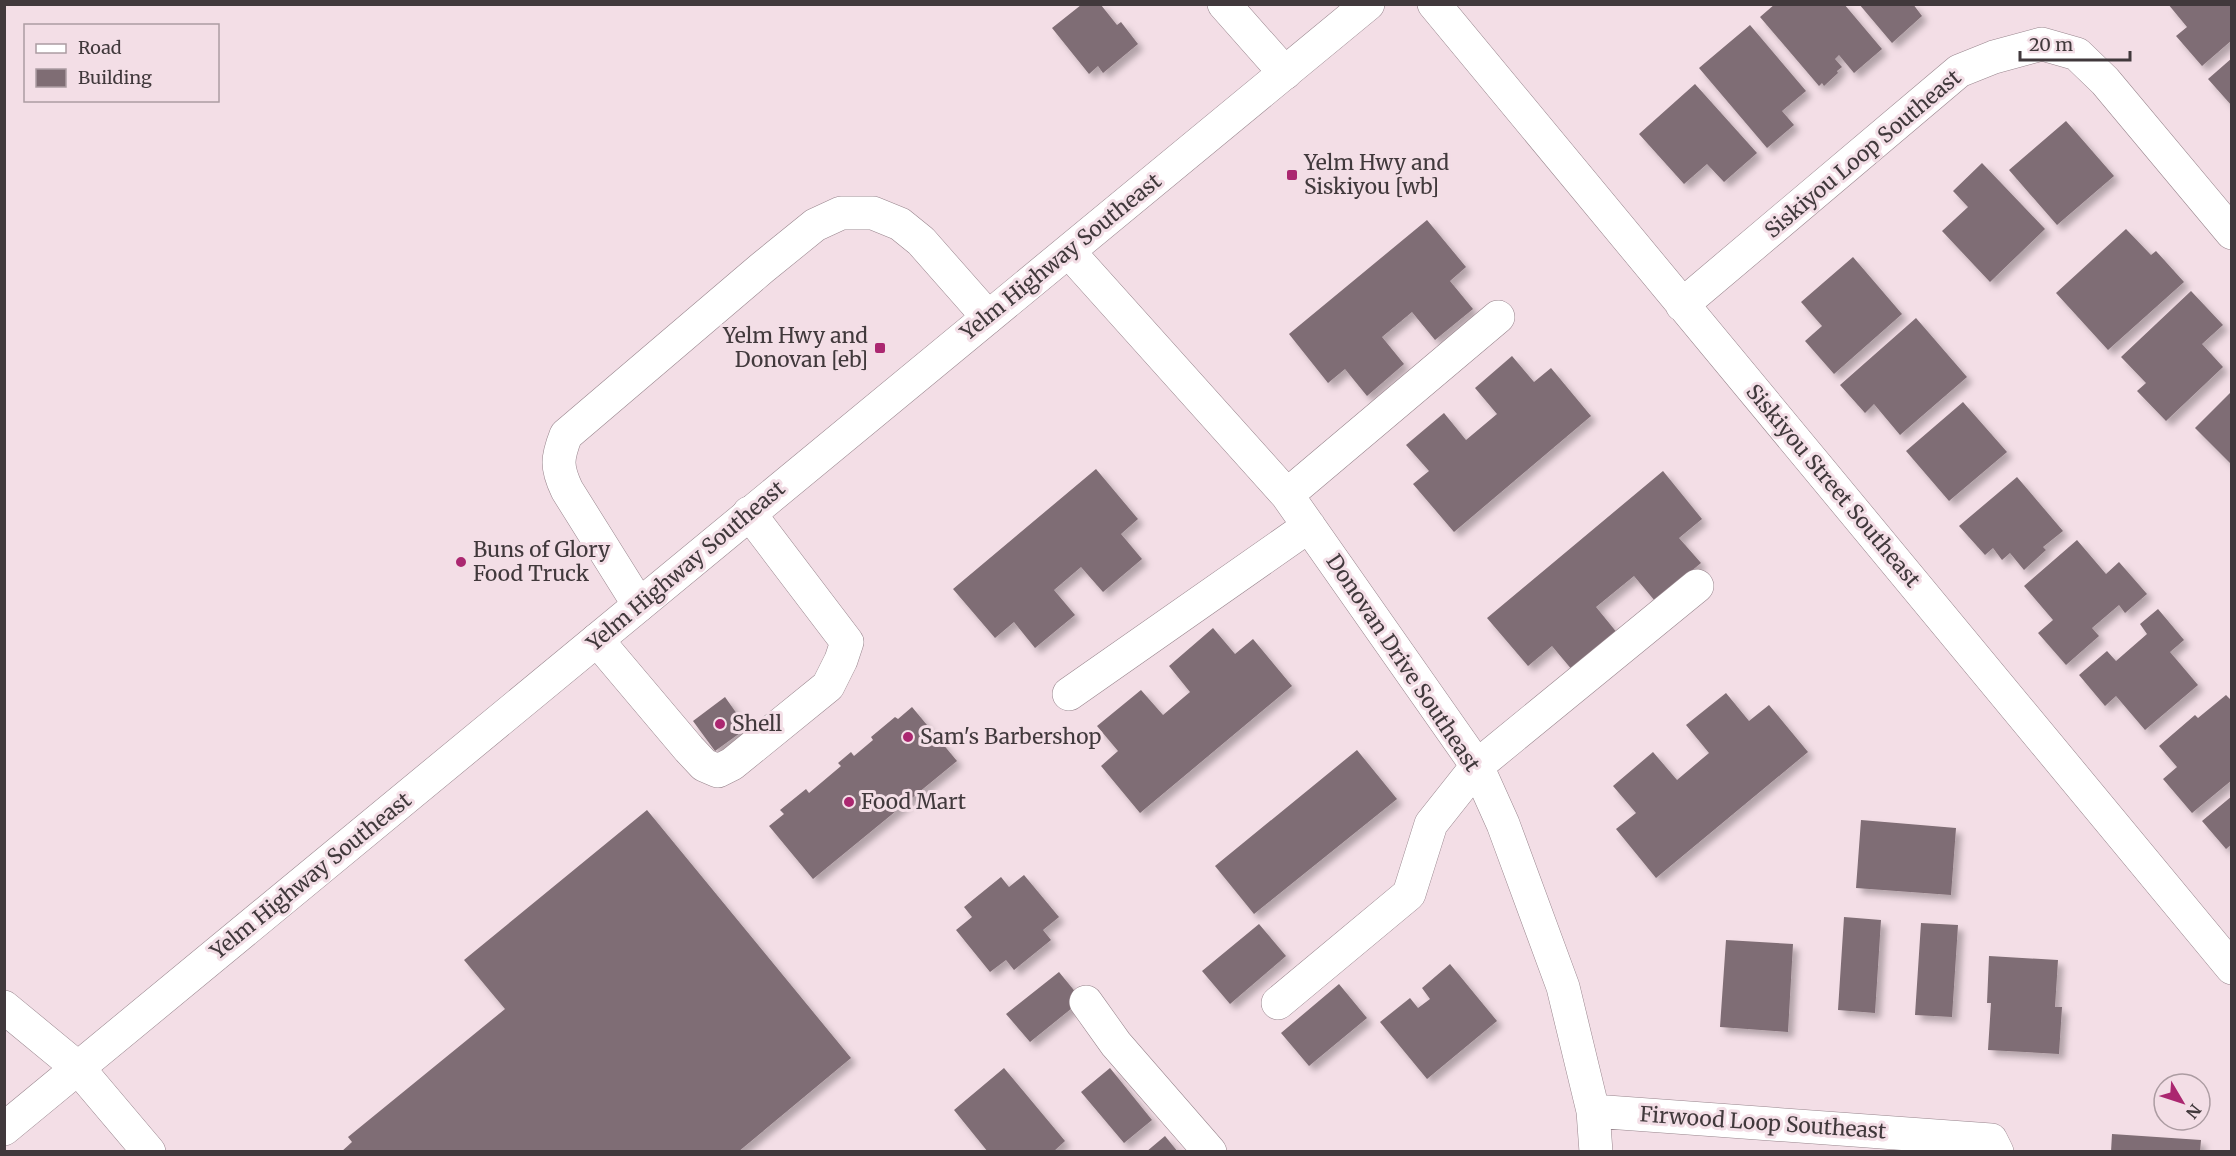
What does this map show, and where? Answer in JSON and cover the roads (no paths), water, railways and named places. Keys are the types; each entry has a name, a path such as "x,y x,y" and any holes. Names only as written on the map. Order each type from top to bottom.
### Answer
{"street":[{"path":"1224,4 1285,73"},
{"name":"Yelm Highway Southeast","path":"4,1129 1368,4"},
{"name":"Siskiyou Street Southeast","path":"1434,4 2232,968"},
{"name":"Siskiyou Loop Southeast","path":"1682,305 1959,71 1994,57 2042,44 2077,54 2104,81 2232,233"},
{"path":"639,605 567,490 559,474 558,455 566,435 762,268 815,225 841,213 873,213 900,224 921,241 988,317"},
{"name":"Donovan Drive Southeast","path":"1069,252 1287,495 1477,766 1503,824 1563,987 1593,1111 1596,1152"},
{"path":"1287,495 1498,317"},
{"path":"597,640 689,749 704,765 718,771 732,764 828,686 847,642 749,513"},
{"path":"1069,694 1309,526"},
{"path":"1278,1003 1409,894 1431,824 1477,766 1697,586"},
{"path":"1086,1002 1116,1044 1210,1152"},
{"path":"4,1007 78,1068 149,1152"},
{"name":"Firwood Loop Southeast","path":"1593,1111 1991,1140 1996,1152"}],"place":[{"name":"Yelm Hwy and Siskiyou [wb]","path":"1292,175"},
{"name":"Yelm Hwy and Donovan [eb]","path":"880,348"},
{"name":"Buns of Glory Food Truck","path":"461,562"},
{"name":"Shell","path":"720,724"},
{"name":"Sam's Barbershop","path":"908,737"},
{"name":"Food Mart","path":"849,802"}]}
